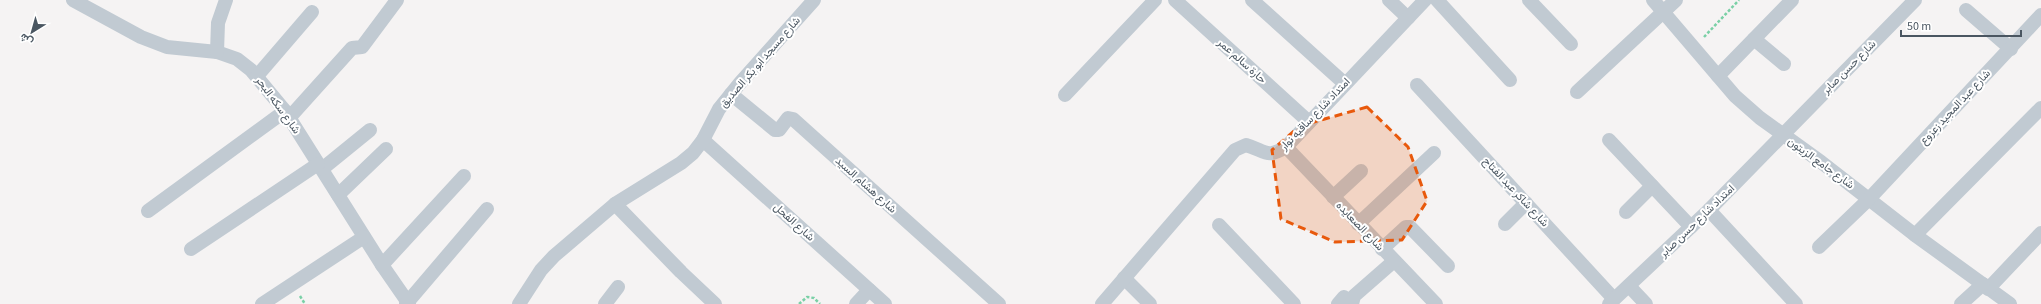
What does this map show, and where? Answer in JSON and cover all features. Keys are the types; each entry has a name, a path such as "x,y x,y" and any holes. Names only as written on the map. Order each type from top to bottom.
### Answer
{"street":[{"name":"شارع سكه البحر","path":"73,0 141,37 167,47 217,52 237,59 257,76 287,114 407,304"},
{"path":"217,52 218,23 226,0"},
{"path":"148,211 287,114 352,48 362,47 397,0"},
{"name":"شارع مسجد ابو بكر الصديق","path":"519,304 546,264 615,204 681,163 703,140 719,109 731,94 814,0"},
{"path":"1065,95 1155,0"},
{"name":"حارة سالم عمر","path":"1174,0 1309,122"},
{"path":"1252,0 1344,83"},
{"path":"1389,0 1408,18"},
{"name":"امتداد شارع ساقيه نوار","path":"1102,304 1235,150 1246,145 1268,154 1276,152 1286,146 1344,83 1425,0"},
{"path":"1437,0 1510,80"},
{"path":"1529,0 1571,44"},
{"name":"شارع جامع الزيتون","path":"1653,0 1735,96 1782,135 2010,304"},
{"path":"1576,92 1676,0"},
{"path":"1718,76 1792,0"},
{"name":"شارع حسن صابر","path":"1782,135 1915,0"},
{"path":"1966,10 2011,48"},
{"path":"257,76 312,12"},
{"name":"شارع عبد المجيد زعزوع","path":"1819,247 1869,199 2041,15"},
{"path":"1754,39 1784,64"},
{"name":"شارع شاكر عبد الفتاح","path":"1417,85 1526,203 1612,302"},
{"name":"شارع هشام السيد","path":"731,94 775,130 779,130 788,118 793,119 1000,304"},
{"path":"1915,235 2041,108"},
{"path":"191,249 320,166 370,130"},
{"name":"امتداد شارع حسن صابر","path":"1612,302 1710,210 1782,135"},
{"name":"شارع الفحل","path":"703,140 885,304"},
{"path":"1609,140 1691,227"},
{"name":"شارع الصعايده","path":"1286,146 1358,224 1436,304"},
{"path":"338,195 386,149"},
{"path":"1358,224 1434,153"},
{"path":"1333,197 1361,171"},
{"path":"382,265 464,176"},
{"path":"1626,212 1652,186"},
{"path":"1505,224 1526,203"},
{"path":"615,204 681,272 715,304"},
{"path":"407,304 487,208"},
{"path":"1710,210 1796,304"},
{"path":"1218,225 1294,304"},
{"path":"1382,249 1406,227 1410,227 1448,266"},
{"path":"1961,304 1986,287 2041,233"},
{"path":"262,304 364,237"},
{"path":"1345,302 1394,261"},
{"path":"1124,278 1150,304"},
{"path":"1629,286 1646,304"},
{"path":"605,304 618,288"},
{"path":"856,304 869,290"}],"path":[{"path":"1693,48 1739,0"},
{"path":"799,304 807,297 814,298 820,304"}],"highlighted area":[{"path":"1367,107 1408,147 1427,201 1402,240 1335,242 1281,219 1272,150 1300,126"}]}
